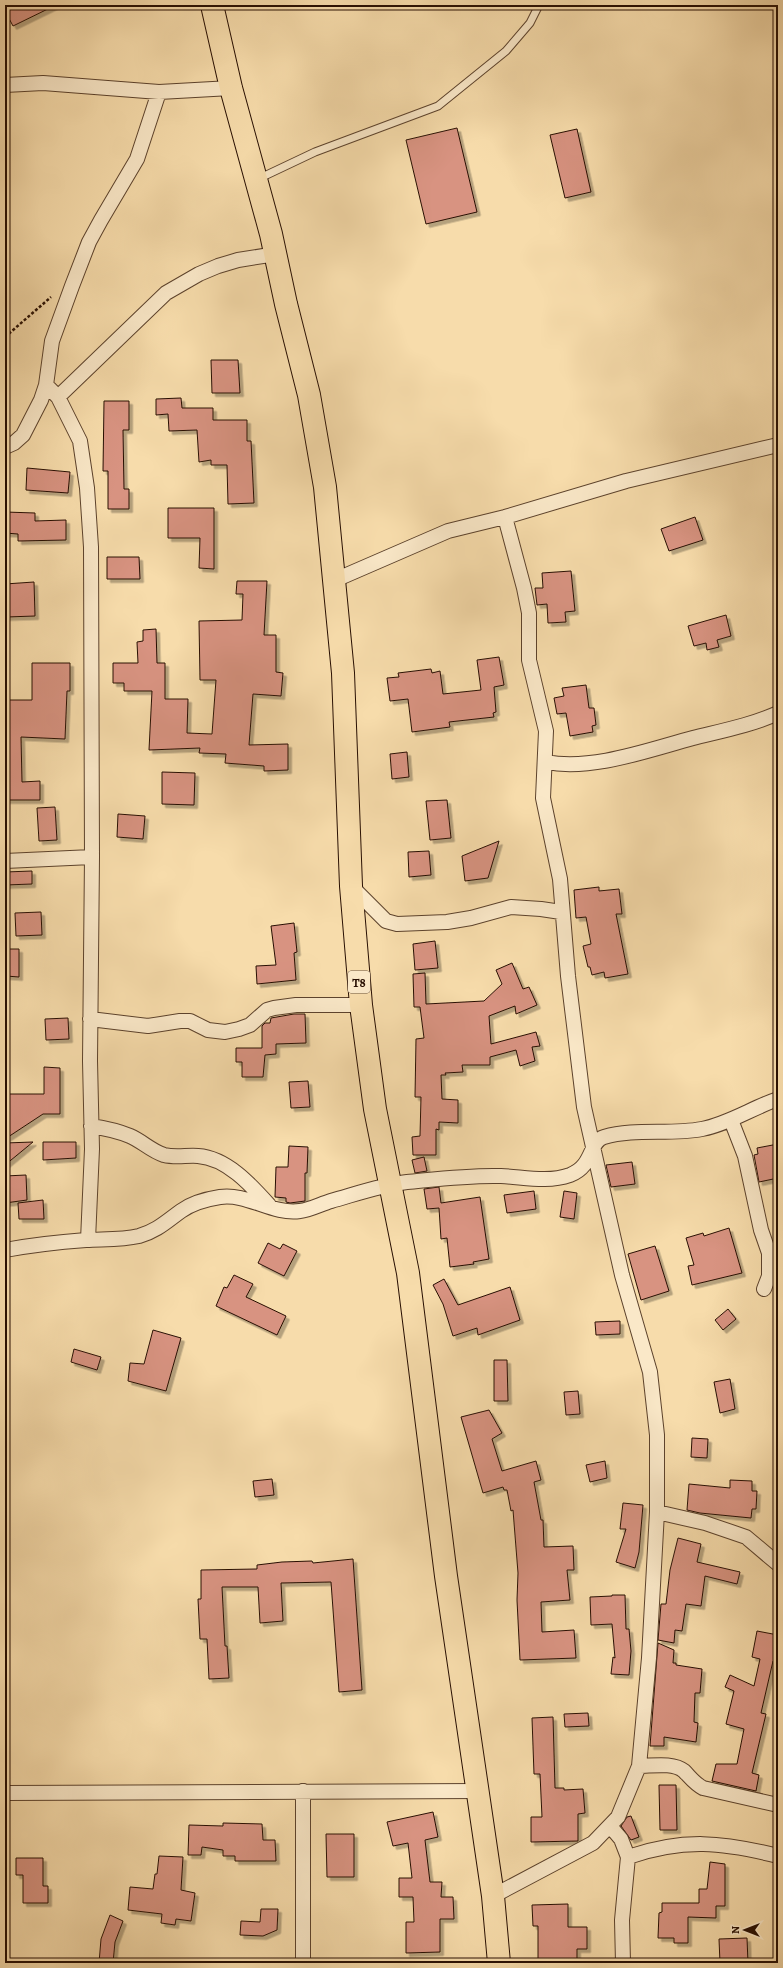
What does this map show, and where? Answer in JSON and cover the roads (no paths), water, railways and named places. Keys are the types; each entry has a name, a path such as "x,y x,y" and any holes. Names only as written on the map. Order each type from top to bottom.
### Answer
{"highway":[{"name":"T8","path":"212,5 231,88 258,179 276,254 310,403 325,487 343,673 351,886 361,1006 375,1109 409,1281 446,1576 479,1791 493,1896 499,1963"}],"street":[{"path":"5,85 43,83 159,92 231,88"},
{"path":"5,447 14,443 22,435 35,414 46,385 52,341 89,242 137,159 159,92"},
{"path":"58,397 166,293 199,274 218,266 238,260 276,254"},
{"path":"46,385 58,397 80,441 89,515 92,857 90,1020 91,1199 88,1240"},
{"path":"335,580 448,531 505,517 626,481 778,445"},
{"path":"493,1896 593,1843 618,1817 639,1766 649,1658 658,1455 650,1372 622,1274 582,1088 561,912 560,879 543,798 546,762 546,731 529,660 528,606 522,576 505,517"},
{"path":"546,762 561,765 582,764 624,756 719,731 778,713"},
{"path":"5,861 92,857"},
{"path":"351,886 386,921 397,924 447,922 471,918 511,907 561,912"},
{"path":"90,1020 148,1026 190,1021 208,1030 225,1032 250,1025 267,1010 274,1008 296,1005 361,1006"},
{"path":"5,1250 37,1244 129,1238 142,1235 167,1223 189,1207 221,1197 246,1198 287,1211 302,1211 390,1185 462,1177 502,1176 533,1179 558,1178 570,1175 584,1166 600,1139 617,1134 702,1129 731,1120 749,1110 778,1099"},
{"path":"731,1120 745,1156 761,1230 769,1253 769,1276 764,1289"},
{"path":"91,1126 130,1136 163,1154 172,1156 198,1156 213,1159 223,1164 244,1180 271,1207"},
{"path":"656,1512 705,1523 746,1537 778,1564"},
{"path":"639,1766 675,1767 684,1771 695,1783 703,1788 778,1805"},
{"path":"303,1791 303,1963"},
{"path":"5,1793 479,1791"},
{"path":"610,1826 621,1839 628,1857 622,1920 623,1963"},
{"path":"628,1857 648,1850 669,1846 714,1844 733,1845 778,1856"}],"lane":[{"path":"258,179 315,152 438,106 506,51 530,23 539,5"}]}
